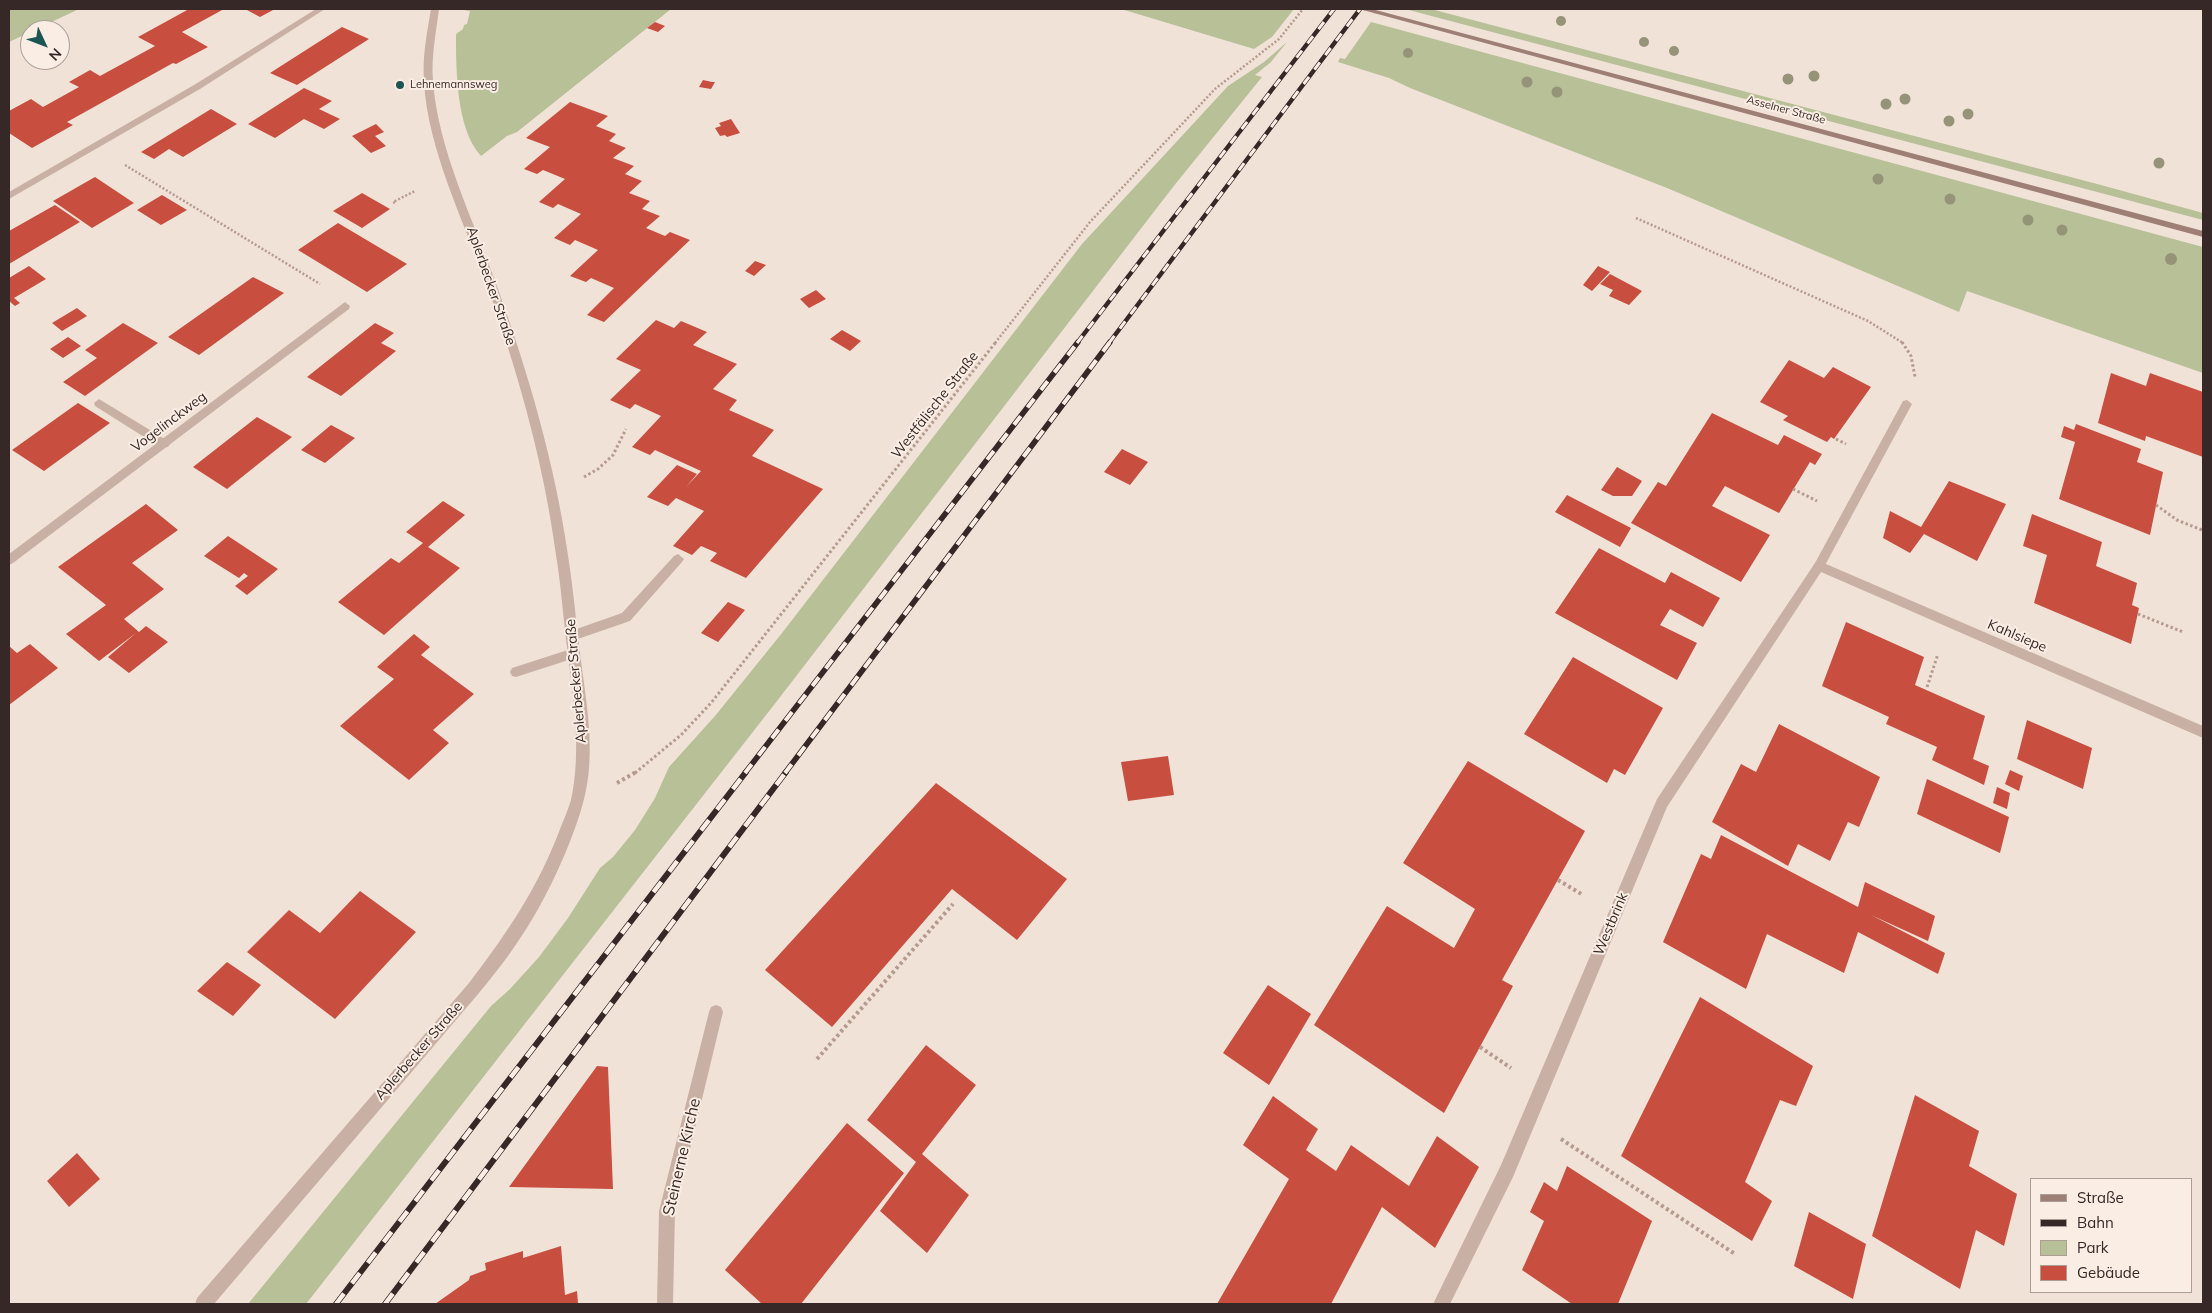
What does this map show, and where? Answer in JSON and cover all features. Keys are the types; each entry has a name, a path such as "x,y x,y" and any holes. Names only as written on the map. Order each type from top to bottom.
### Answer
{"main road":[{"name":"Asselner Straße","path":"1363,9 2203,234"}],"street":[{"path":"9,196 197,87 321,9"},
{"name":"Aplerbecker Straße","path":"203,1304 474,988 513,937 554,864 577,802 582,771 583,730 562,553 551,488 520,369 494,291 445,159 431,107 429,52 435,9"},
{"name":"Vogelinckweg","path":"9,560 345,306"},
{"path":"99,403 164,444"},
{"name":"Westbrink","path":"1441,1304 1507,1171 1662,803 1701,740 1820,566 1907,404"},
{"path":"572,636 626,617 678,558"},
{"name":"Kahlsiepe","path":"1820,566 2203,732"},
{"path":"516,672 574,653"},
{"name":"Steinerne Kirche","path":"665,1304 667,1211 716,1012"}],"path":[{"name":"Westfälische Straße","path":"577,802 631,776 681,735 711,703 854,525 1090,222 1215,89 1279,40 1303,9"},
{"path":"95,147 350,303 345,306"},
{"path":"395,204 393,202 415,191"},
{"path":"1636,218 1868,321 1901,338 1915,358 1916,386 1907,404"},
{"path":"551,488 592,474 620,448 620,434 626,429"},
{"path":"2156,506 2177,520 2202,530"},
{"path":"2138,614 2183,632"},
{"path":"1927,687 1939,651"},
{"path":"817,1059 953,904"},
{"path":"1571,1145 1735,1254"}],"green space":[{"path":"9,9 79,9 56,20 20,20 20,37 9,42"},
{"path":"457,9 671,9 517,132 507,136 481,156 473,144 462,115 457,81 456,34 467,24 470,11"},
{"path":"1121,9 1294,9 1272,37 1254,49"},
{"path":"1405,9 1431,9 2101,185 2203,213 2203,220"},
{"path":"1371,22 2203,247 2203,373 1967,291 1959,312 1667,188 1410,88 1389,78 1338,62 1340,58 1345,59"},
{"path":"1287,42 1271,62 1255,75 1262,77 1173,187 777,701 306,1304 248,1304 491,1006 510,989 539,957 568,918 600,868 613,857 635,830 655,798 669,767 715,716 782,633 1082,244 1228,86 1264,62"}],"building":[{"path":"189,9 224,9 182,32 208,47 176,64 173,63 67,122 73,125 32,148 9,133 9,111 31,99 43,107 79,87 69,82 90,70 100,76 155,46 138,37"},
{"path":"245,9 275,9 260,17"},
{"path":"655,22 665,26 658,32 647,28"},
{"path":"342,27 369,39 297,85 270,73"},
{"path":"703,80 715,82 711,89 699,87"},
{"path":"304,88 332,101 319,109 340,119 324,129 304,119 275,138 248,124"},
{"path":"570,102 608,116 596,126 616,134 609,141 626,148 613,158 634,166 625,174 642,181 629,193 650,201 642,209 660,216 646,228 665,236 670,232 690,240 604,322 587,315 614,288 591,278 586,282 570,276 598,250 575,240 570,245 554,238 581,214 558,204 553,208 539,202 565,179 543,170 537,174 524,169 550,147 526,138"},
{"path":"211,109 237,124 183,157 169,149 154,159 141,152"},
{"path":"731,119 740,133 727,137 725,135 720,136 715,128 721,126 719,123"},
{"path":"376,124 384,132 375,136 386,146 371,153 352,136"},
{"path":"95,177 134,203 92,228 53,201"},
{"path":"362,193 390,209 362,228 333,211"},
{"path":"162,195 187,210 161,225 137,210"},
{"path":"55,205 80,222 9,264 9,231"},
{"path":"338,223 407,264 367,292 298,250"},
{"path":"755,261 766,265 754,276 745,271"},
{"path":"29,266 46,279 14,298 20,303 15,306 9,301 9,278"},
{"path":"1598,266 1610,272 1592,291 1583,285"},
{"path":"1610,274 1642,291 1629,305 1609,296 1613,290 1600,284"},
{"path":"253,277 284,293 199,355 168,337"},
{"path":"816,290 826,299 809,308 800,299"},
{"path":"77,308 87,316 62,331 52,323"},
{"path":"656,320 674,328 681,321 707,332 693,345 737,364 713,389 737,400 729,410 774,430 752,456 823,489 746,578 710,561 717,553 701,546 692,555 673,546 704,511 676,498 668,506 647,497 677,465 697,474 686,487 701,471 655,450 650,455 632,447 661,416 635,404 630,409 610,400 641,370 616,359"},
{"path":"123,323 158,343 85,396 63,382 97,358 85,350"},
{"path":"375,323 394,333 381,343 396,351 341,396 307,377"},
{"path":"842,330 861,341 850,351 830,339"},
{"path":"68,337 81,346 63,358 50,349"},
{"path":"1789,360 1824,378 1833,367 1871,387 1834,439 1831,437 1827,442 1783,420 1788,416 1760,402"},
{"path":"2111,373 2146,386 2150,373 2203,392 2203,457 2146,436 2145,441 2098,423"},
{"path":"78,403 110,423 44,471 12,450"},
{"path":"1712,413 1778,445 1784,435 1822,454 1815,465 1810,462 1779,513 1725,486 1712,506 1770,535 1741,582 1631,523 1658,482 1666,486"},
{"path":"257,417 292,437 227,489 193,467"},
{"path":"2076,424 2141,449 2137,462 2163,472 2150,535 2059,499 2075,442 2061,437 2064,426 2074,430"},
{"path":"331,425 355,438 325,463 301,450"},
{"path":"1122,449 1148,462 1130,485 1104,472"},
{"path":"1617,467 1642,481 1632,496 1613,496 1601,490"},
{"path":"1949,481 2006,504 1977,561 1924,534 1910,553 1883,538 1890,511 1921,527"},
{"path":"1567,495 1631,528 1620,547 1555,512"},
{"path":"443,501 465,515 428,547 460,568 384,635 338,602 391,558 399,563 423,543 406,532"},
{"path":"146,504 178,530 132,563 164,589 124,619 139,632 146,626 168,642 129,673 108,657 136,633 99,661 66,634 106,605 58,567"},
{"path":"2032,514 2102,542 2096,566 2137,583 2132,605 2139,608 2131,644 2034,603 2047,555 2023,546"},
{"path":"228,536 278,569 247,595 235,586 248,576 244,573 239,578 204,556"},
{"path":"1599,548 1665,583 1671,572 1720,598 1703,627 1670,609 1660,625 1697,643 1677,680 1555,613"},
{"path":"728,602 745,610 718,642 701,633"},
{"path":"1846,622 1924,657 1915,685 1985,716 1973,759 1989,766 1984,785 1932,760 1937,747 1886,724 1889,717 1822,686"},
{"path":"414,634 430,647 421,655 474,694 433,730 449,743 409,780 340,726 394,679 377,667"},
{"path":"30,644 58,668 9,705 9,646 17,653"},
{"path":"1573,657 1663,708 1625,775 1614,769 1607,783 1524,734"},
{"path":"2027,720 2092,748 2083,789 2017,759"},
{"path":"1779,724 1880,777 1859,827 1848,822 1830,861 1798,844 1788,866 1712,822 1741,764 1756,772"},
{"path":"1168,756 1174,795 1128,801 1121,762"},
{"path":"1468,761 1585,831 1502,980 1513,986 1444,1113 1314,1025 1387,906 1454,948 1475,909 1403,863"},
{"path":"2010,770 2023,776 2019,791 2005,784"},
{"path":"1927,779 2009,817 2000,853 1917,814"},
{"path":"936,783 1067,879 1017,940 952,889 832,1027 765,970"},
{"path":"1997,787 2010,793 2007,809 1993,803"},
{"path":"1721,835 1858,907 1865,882 1935,916 1928,941 1871,915 1945,953 1938,974 1858,932 1844,973 1767,934 1746,989 1663,942 1701,854 1711,859"},
{"path":"360,891 416,932 335,1019 247,952 289,910 320,933"},
{"path":"227,962 261,985 233,1016 197,991"},
{"path":"1268,985 1311,1014 1269,1085 1223,1053"},
{"path":"1700,997 1813,1066 1796,1106 1780,1100 1745,1182 1772,1201 1752,1241 1621,1156"},
{"path":"926,1045 976,1085 922,1154 969,1195 927,1253 880,1211 916,1162 867,1120"},
{"path":"597,1066 608,1067 613,1189 509,1187"},
{"path":"1915,1095 1979,1131 1969,1166 2017,1194 2004,1246 1976,1230 1960,1289 1872,1236"},
{"path":"1273,1096 1318,1129 1306,1150 1336,1171 1351,1145 1409,1186 1437,1136 1479,1167 1435,1248 1382,1207 1331,1304 1217,1304 1289,1179 1243,1145"},
{"path":"847,1123 904,1173 801,1304 762,1304 725,1270"},
{"path":"77,1153 100,1179 69,1207 47,1181"},
{"path":"1567,1166 1652,1221 1618,1304 1572,1304 1522,1270 1544,1221 1530,1212 1544,1182 1557,1191"},
{"path":"1809,1212 1866,1244 1853,1299 1794,1266"},
{"path":"561,1246 565,1295 577,1291 578,1303 435,1304 469,1280 470,1276 486,1270 485,1263 523,1251 523,1258"}],"railway":[{"path":"1077,343 1334,9"},
{"path":"1109,343 1360,9"},
{"path":"745,773 1078,342"},
{"path":"785,773 1110,342"},
{"path":"336,1304 746,772"},
{"path":"385,1304 786,772"}],"place":[{"name":"Lehnemannsweg","path":"400,85"}]}
